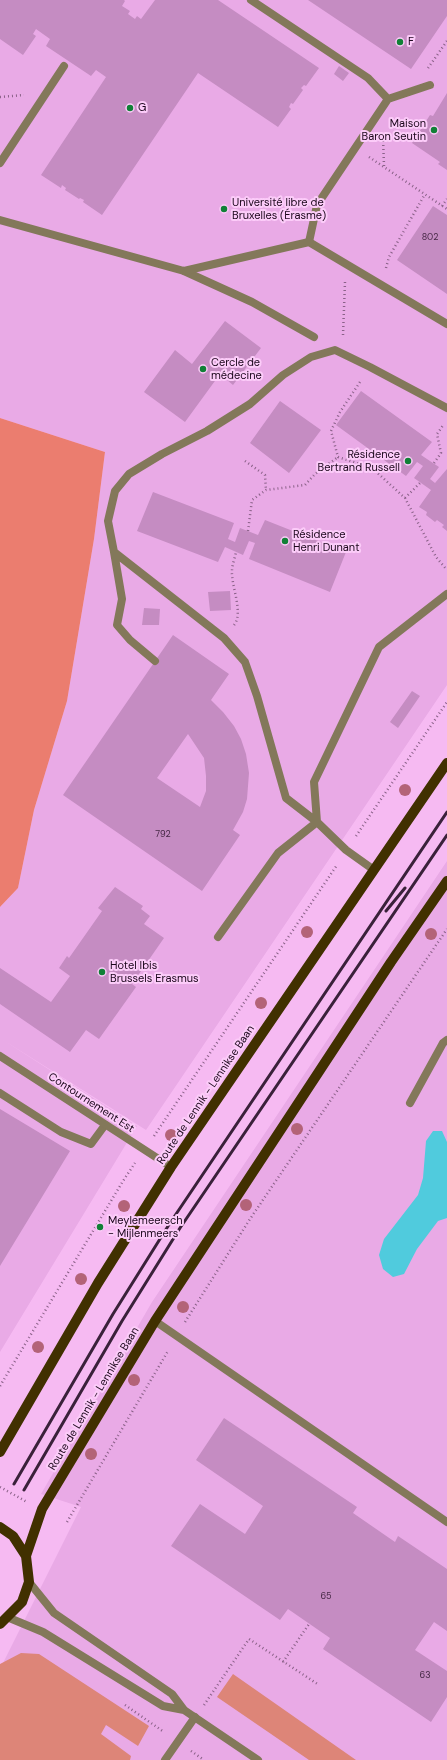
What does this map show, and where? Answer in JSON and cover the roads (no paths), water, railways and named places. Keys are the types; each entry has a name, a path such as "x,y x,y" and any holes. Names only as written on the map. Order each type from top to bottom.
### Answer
{"main road":[{"name":"Route de Lennik - Lennikse Baan","path":"0,1452 98,1283 171,1167 447,763"},
{"name":"Route de Lennik - Lennikse Baan","path":"4,1620 22,1602 29,1582 26,1556 42,1509 155,1320 382,975 447,881"},
{"name":"Route de Lennik - Lennikse Baan","path":"0,1527 13,1536 26,1556"}],"street":[{"path":"251,0 368,78 388,99"},
{"path":"0,163 64,66"},
{"path":"309,242 317,206 388,99 430,85"},
{"path":"0,220 184,271 252,302 314,337"},
{"path":"184,271 309,242 447,324"},
{"path":"155,661 130,640 117,625 122,599 108,521 115,491 129,474 162,454 208,431 250,404 283,375 311,357 335,350 447,408"},
{"path":"114,552 224,638 245,662 258,696 286,798 317,822 346,850 374,870"},
{"path":"317,822 314,782 379,647 447,594"},
{"path":"218,937 278,853 317,822"},
{"path":"410,1103 443,1043 447,1040"},
{"name":"Contournement Est","path":"0,1056 171,1167"},
{"path":"0,1093 61,1132 91,1144 105,1125"},
{"path":"155,1320 447,1522"},
{"path":"29,1582 54,1613 172,1694 184,1710 258,1760"},
{"path":"4,1620 43,1632 163,1706 184,1710"},
{"path":"165,1760 195,1717"}],"railway":[{"path":"14,1484 113,1314 170,1223 447,812"},
{"path":"24,1490 122,1321 180,1228 447,835"},
{"path":"386,911 405,888"}],"place":[{"name":"F","path":"400,42"},
{"name":"G","path":"130,108"},
{"name":"Maison Baron Seutin","path":"434,130"},
{"name":"Université libre de Bruxelles (Érasme)","path":"224,209"},
{"name":"Cercle de médecine","path":"203,369"},
{"name":"Résidence Bertrand Russell","path":"408,461"},
{"name":"Résidence Henri Dunant","path":"285,541"},
{"name":"Hotel Ibis Brussels Erasmus","path":"102,972"},
{"name":"Meylemeersch - Mijlenmeers","path":"100,1227"}]}
